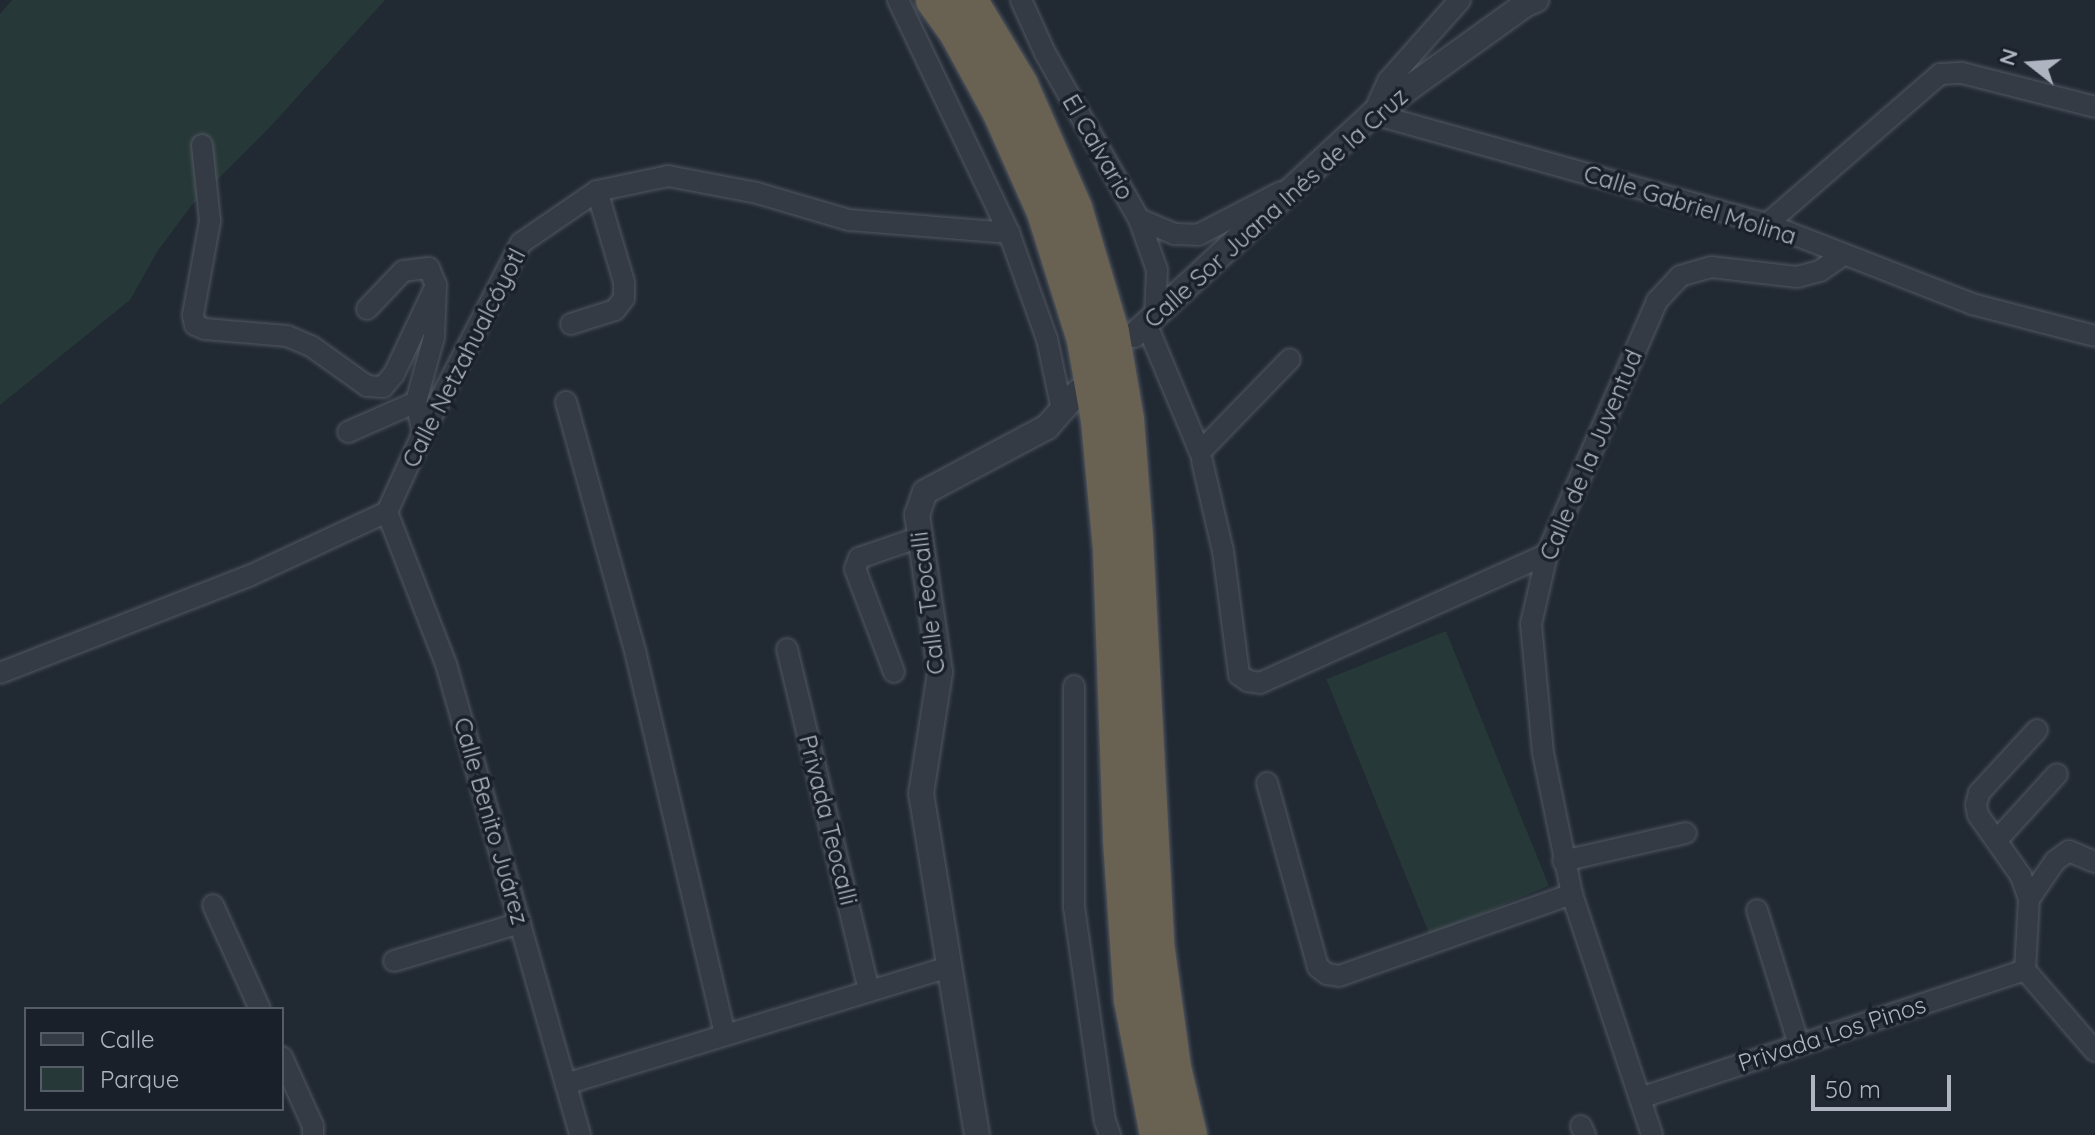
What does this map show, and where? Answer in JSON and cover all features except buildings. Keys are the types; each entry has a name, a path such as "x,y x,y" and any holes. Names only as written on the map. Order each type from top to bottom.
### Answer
{"highway":[{"path":"934,0 957,32 1000,111 1039,197 1085,340 1099,420 1111,549 1132,1000 1158,1135"},
{"path":"980,3 1074,208 1111,332 1126,420 1131,479 1157,951 1173,1068 1189,1135"}],"street":[{"path":"898,0 1009,233 1070,401"},
{"name":"El Calvario","path":"1021,0 1045,53 1139,219 1175,234 1198,235 1302,181"},
{"path":"1373,114 1388,81 1460,0"},
{"name":"Calle Sor Juana Inés de la Cruz","path":"1145,324 1373,114 1526,4 1536,0"},
{"path":"1767,224 1940,74 1962,73 2095,107"},
{"name":"Calle Gabriel Molina","path":"1373,114 1767,224 1972,304 2095,336"},
{"path":"202,145 210,221 193,315 195,325 205,329 287,336 311,346 367,386 383,387 394,374 436,285"},
{"name":"Calle Netzahualcóyotl","path":"387,512 423,433 521,243 597,191 668,176 757,193 849,220 1009,233"},
{"path":"571,324 615,310 624,298 624,282 597,191"},
{"path":"1139,219 1157,270 1145,324 1200,452 1290,359"},
{"name":"Calle de la Juventud","path":"1652,1135 1563,861 1543,753 1531,624 1547,554 1657,301 1680,276 1711,267 1797,277 1820,271 1843,255"},
{"path":"367,309 403,271 429,268 436,285 434,337 416,402 423,433"},
{"name":"Calle Teocalli","path":"977,1135 921,794 940,672 917,515 925,492 1047,427 1070,401"},
{"path":"348,432 416,402"},
{"path":"566,402 636,655 725,1035"},
{"path":"1202,461 1223,551 1239,675 1248,681 1260,683 1547,554"},
{"path":"0,673 249,576 387,512"},
{"name":"Calle Benito Juárez","path":"387,512 446,664 580,1135"},
{"path":"894,672 855,569 859,558 920,537"},
{"name":"Privada Teocalli","path":"787,649 869,991"},
{"path":"1074,686 1074,907 1105,1121 1110,1135"},
{"path":"2037,730 1979,793 1978,815 2021,876 2029,899 2025,970 2095,1051"},
{"path":"1997,840 2057,774"},
{"path":"1267,783 1318,967 1327,974 1339,976 1572,894"},
{"path":"1563,861 1686,833"},
{"path":"2029,899 2055,861 2069,851 2095,862"},
{"path":"213,905 259,1007"},
{"path":"1757,910 1799,1045"},
{"path":"394,961 520,923"},
{"path":"566,1084 948,967"},
{"name":"Privada Los Pinos","path":"1640,1098 2025,970"},
{"path":"284,1061 313,1126 313,1135"}],"green space":[{"path":"12,0 385,0 270,127 191,206 157,252 130,300 0,405 0,14"},
{"path":"1446,631 1549,886 1429,934 1326,679"}]}
